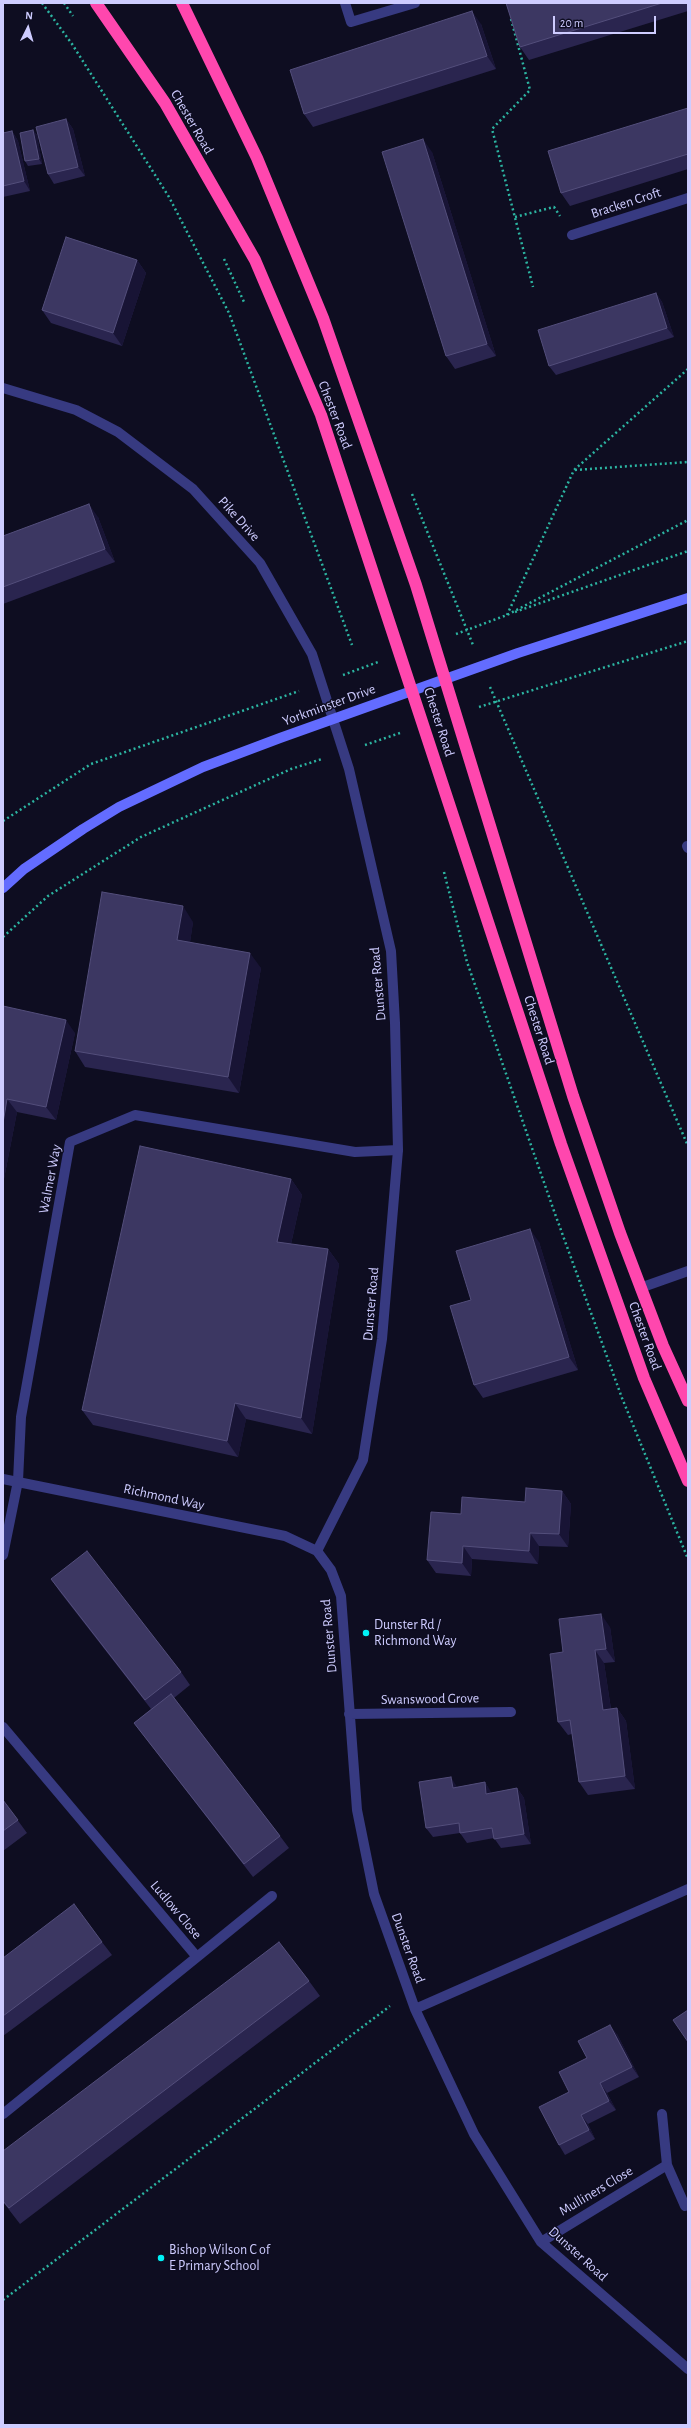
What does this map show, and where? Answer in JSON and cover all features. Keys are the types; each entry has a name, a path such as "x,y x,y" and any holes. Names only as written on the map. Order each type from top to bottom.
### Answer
{"highway":[{"name":"Chester Road","path":"96,3 164,103 254,260 321,415 561,1144 644,1378 688,1481"},
{"name":"Chester Road","path":"182,3 257,158 323,318 416,585 573,1096 640,1288 688,1401"}],"street":[{"path":"345,3 351,22 416,3"},
{"name":"Bracken Croft","path":"572,235 688,198"},
{"name":"Pike Drive","path":"3,388 76,410 118,432 193,490 260,563 312,654 349,769"},
{"name":"Yorkminster Drive","path":"3,888 24,869 120,807 204,767 280,738 518,653 688,598"},
{"name":"Dunster Road","path":"349,769 391,951 395,1023 398,1150 382,1339 363,1460 317,1551 330,1570 341,1596 357,1810 374,1894 415,2009 474,2134 541,2242 688,2369"},
{"name":"Walmer Way","path":"18,1482 22,1417 70,1142 135,1115 356,1152 398,1150"},
{"path":"640,1288 688,1271"},
{"name":"Richmond Way","path":"3,1479 285,1536 317,1551"},
{"path":"3,1555 18,1482"},
{"name":"Swanswood Grove","path":"349,1714 511,1712"},
{"name":"Ludlow Close","path":"3,1727 197,1957 3,2114"},
{"path":"415,2009 688,1890"},
{"path":"197,1957 272,1896"},
{"path":"662,2114 667,2165 685,2206"},
{"name":"Mulliners Close","path":"541,2242 667,2165"}],"path":[{"path":"42,3 72,44 169,197 229,313 352,645"},
{"path":"64,3 78,21"},
{"path":"511,18 530,90 492,129 534,287"},
{"path":"515,217 554,207 572,235"},
{"path":"223,257 247,308"},
{"path":"506,615 574,470 688,369"},
{"path":"574,470 688,462"},
{"path":"412,492 474,647"},
{"path":"506,615 688,520"},
{"path":"506,615 688,551"},
{"path":"531,690 688,641"},
{"path":"379,656 381,663"},
{"path":"489,684 688,1146"},
{"path":"3,821 91,764 269,702"},
{"path":"3,937 48,896 141,837 291,769"},
{"path":"443,869 467,962 554,1211 622,1398 688,1559"},
{"path":"3,2300 409,1991"}],"building":[{"path":"506,3 662,3 520,47"},
{"path":"472,11 487,56 304,114 290,70"},
{"path":"688,108 688,154 561,193 548,151"},
{"path":"66,119 78,167 48,174 36,127"},
{"path":"33,130 39,159 25,161 20,133"},
{"path":"12,131 24,181 3,186 3,133"},
{"path":"423,139 487,344 446,356 382,152"},
{"path":"66,237 137,260 113,333 42,310"},
{"path":"656,293 667,328 549,366 538,330"},
{"path":"89,504 105,549 3,587 3,536"},
{"path":"102,892 183,906 177,940 250,953 228,1077 75,1051"},
{"path":"3,1006 66,1020 46,1107 7,1099 3,1123"},
{"path":"140,1146 291,1179 277,1242 328,1249 301,1418 235,1403 227,1441 82,1410"},
{"path":"530,1229 569,1357 474,1385 450,1306 471,1300 456,1251"},
{"path":"526,1488 562,1491 559,1534 530,1533 529,1551 463,1546 462,1563 427,1560 431,1512 461,1514 462,1497 525,1502"},
{"path":"87,1551 181,1672 145,1700 51,1579"},
{"path":"601,1614 606,1649 595,1650 603,1710 617,1708 625,1776 579,1782 570,1720 558,1722 550,1654 563,1652 559,1619"},
{"path":"171,1694 280,1836 244,1864 134,1723"},
{"path":"451,1777 453,1788 485,1782 486,1794 517,1788 524,1834 494,1839 492,1828 460,1833 459,1823 426,1828 419,1782"},
{"path":"3,1800 18,1820 3,1831"},
{"path":"74,1904 102,1942 3,2016 3,1958"},
{"path":"279,1942 309,1981 9,2208 3,2201 3,2151"},
{"path":"688,2010 688,2042 673,2020"},
{"path":"610,2025 632,2067 600,2083 609,2101 581,2115 589,2130 559,2145 539,2107 569,2092 559,2072 587,2058 578,2041"}],"place":[{"name":"Dunster Rd / Richmond Way","path":"366,1633"},
{"name":"Bishop Wilson C of E Primary School","path":"161,2258"}]}
